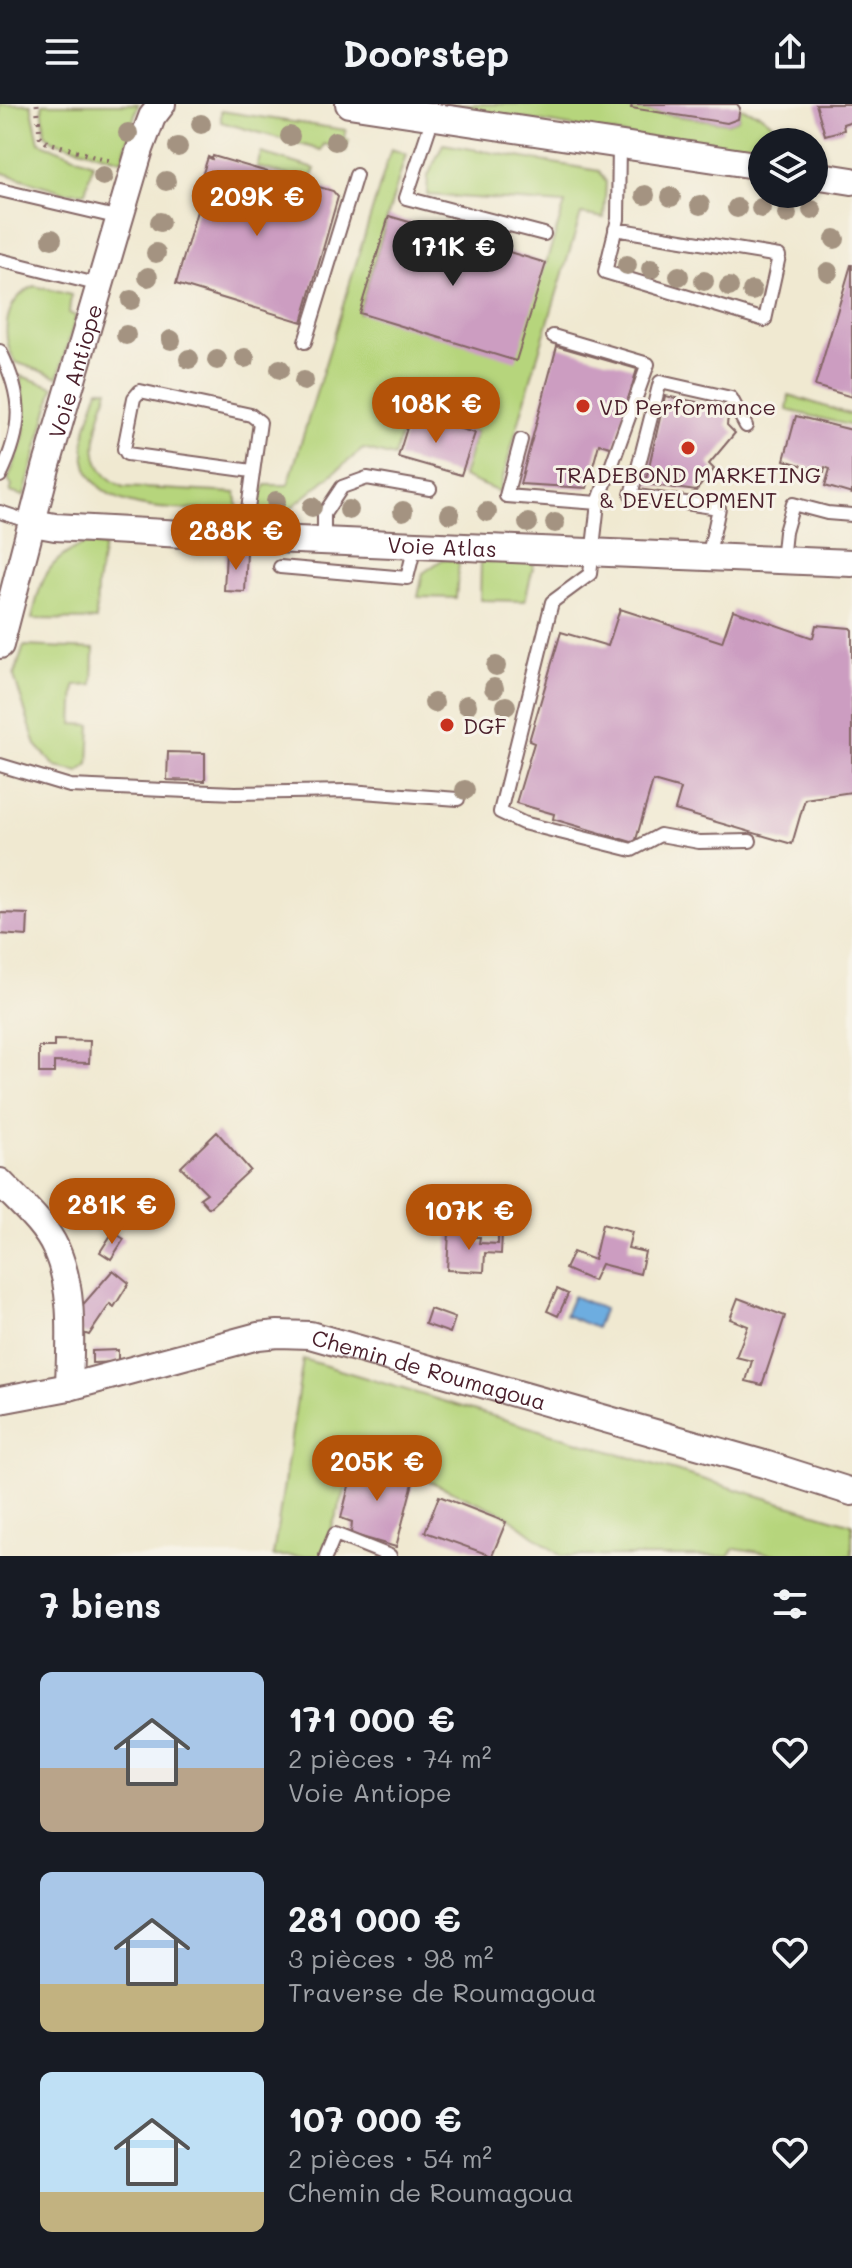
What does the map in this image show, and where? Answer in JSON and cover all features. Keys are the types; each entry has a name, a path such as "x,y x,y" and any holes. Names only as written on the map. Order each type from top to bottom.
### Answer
{"street":[{"name":"Voie Antiope","path":"0,645 46,468 140,149 152,117 162,104"},
{"path":"349,104 748,164"},
{"path":"828,177 852,181"},
{"name":"Voie Atlas","path":"33,523 55,527 244,538 852,563"},
{"path":"0,1182 39,1224 56,1249 67,1289 69,1387"},
{"name":"Chemin de Roumagoua","path":"0,1400 69,1387 258,1336 310,1335 764,1464 852,1492"}],"lane":[{"path":"434,116 406,198 544,234"},
{"path":"615,229 779,256 765,320 605,272 615,229 618,219 619,143"},
{"path":"305,342 356,175"},
{"path":"0,190 120,218"},
{"path":"0,260 100,285"},
{"path":"553,336 648,364 598,503 590,574 552,602 500,812 523,823 632,850 660,835 699,842 750,841"},
{"path":"0,351 11,372 18,405 17,434 0,476"},
{"path":"708,558 719,508 631,495 660,382 731,398 746,426"},
{"path":"244,538 260,422 251,415 140,391 134,398 124,449 127,454 252,471"},
{"path":"521,440 506,496 598,503"},
{"path":"324,541 324,514 342,487 367,478 430,489"},
{"path":"782,561 785,532 793,504 827,513 852,515"},
{"path":"0,512 33,523"},
{"path":"280,567 407,578 415,546"},
{"path":"0,765 70,786 235,793 349,791 458,799"},
{"path":"326,1556 335,1534 390,1556"}],"path":[{"path":"37,104 40,136 46,142 124,165"}],"green space":[{"path":"0,104 31,104 39,142 93,163 85,192 64,192 0,172"},
{"path":"42,104 138,104 122,160 54,141 45,134"},
{"path":"432,104 603,104 727,123 738,119 740,108 760,114 778,128 748,128 748,155"},
{"path":"221,111 346,130 344,138 349,140 346,151 324,144 321,150 221,122"},
{"path":"443,144 599,171 606,182 604,218 581,214 499,492 463,477 476,432 407,413 394,457 363,449 286,512 261,511 259,501 266,485 288,485 391,149 406,154 359,313 546,263 565,204 427,195 428,176"},
{"path":"261,153 315,169 310,181 257,167"},
{"path":"35,286 71,295 69,313 76,316 58,377 15,362 7,341 11,309 25,292"},
{"path":"21,376 54,387 24,496 10,492 12,486 8,480 23,440 25,423"},
{"path":"99,389 108,389 95,445 101,469 110,479 124,487 236,493 238,510 143,506 101,489 89,472 84,449 87,426"},
{"path":"789,395 852,415 852,426 787,410"},
{"path":"85,544 104,546 97,585 96,620 32,619 42,582 53,564"},
{"path":"443,559 459,561 456,598 418,597 423,573"},
{"path":"481,561 534,563 525,601 480,600"},
{"path":"24,646 94,649 93,685 75,686 73,724 91,725 89,764 79,772 56,767 36,745 14,676"},
{"path":"303,1359 852,1524 852,1556 784,1556 735,1548 729,1556 561,1556 505,1514 415,1475 356,1462 321,1556 273,1556"}],"water":[{"path":"573,1296 604,1309 596,1328 565,1315"}],"building":[{"path":"632,104 737,104 740,108 738,119 727,123 631,108"},
{"path":"816,104 852,104 852,121 843,124 844,130 828,134 828,128 823,128"},
{"path":"213,156 333,191 338,197 302,322 176,284 207,176 203,173 208,157 212,159"},
{"path":"389,216 546,263 516,361 359,313"},
{"path":"852,265 852,397 815,386"},
{"name":"VD Performance","path":"557,346 637,369 614,448 599,444 587,488 520,484"},
{"name":"TRADEBOND MARKETING & DEVELOPMENT","path":"665,396 729,408 727,425 735,433 709,464 714,469 696,491 645,484"},
{"path":"411,415 475,433 461,475 398,457"},
{"path":"796,416 852,430 852,494 825,486 830,469 825,467 824,472 784,460"},
{"path":"226,551 247,552 245,592 224,591"},
{"path":"620,609 722,642 733,610 813,638 816,625 850,628 852,792 805,799 792,844 675,810 681,789 653,781 635,843 553,819 554,814 516,803 534,743 529,741 561,632 608,646"},
{"path":"168,752 205,753 205,781 167,780"},
{"path":"0,913 28,914 27,936 0,934"},
{"path":"54,1040 90,1041 89,1063 54,1062 54,1073 39,1073 39,1047 54,1047"},
{"path":"217,1132 250,1170 209,1208 200,1198 207,1193 181,1167"},
{"path":"602,1224 632,1232 628,1248 645,1252 640,1274 601,1264 593,1281 565,1269 573,1252 594,1260"},
{"path":"475,1231 475,1237 480,1237 479,1243 498,1244 498,1233 502,1233 501,1254 485,1253 484,1272 447,1270 449,1232"},
{"path":"113,1232 124,1239 111,1259 100,1252"},
{"path":"113,1270 129,1283 114,1307 110,1304 89,1335 80,1332 79,1309"},
{"path":"557,1289 568,1294 558,1316 547,1311"},
{"path":"738,1298 785,1316 762,1385 746,1381 752,1361 736,1357 748,1326 730,1319"},
{"path":"430,1309 455,1318 450,1333 425,1324"},
{"path":"118,1350 118,1362 92,1363 92,1351"},
{"path":"355,1462 415,1475 396,1547 351,1534 352,1522 341,1518"},
{"path":"439,1496 506,1522 492,1556 425,1532"}],"place":[{"name":"VD Performance","path":"583,406"},
{"name":"TRADEBOND MARKETING & DEVELOPMENT","path":"688,448"},
{"name":"DGF","path":"447,725"}]}
